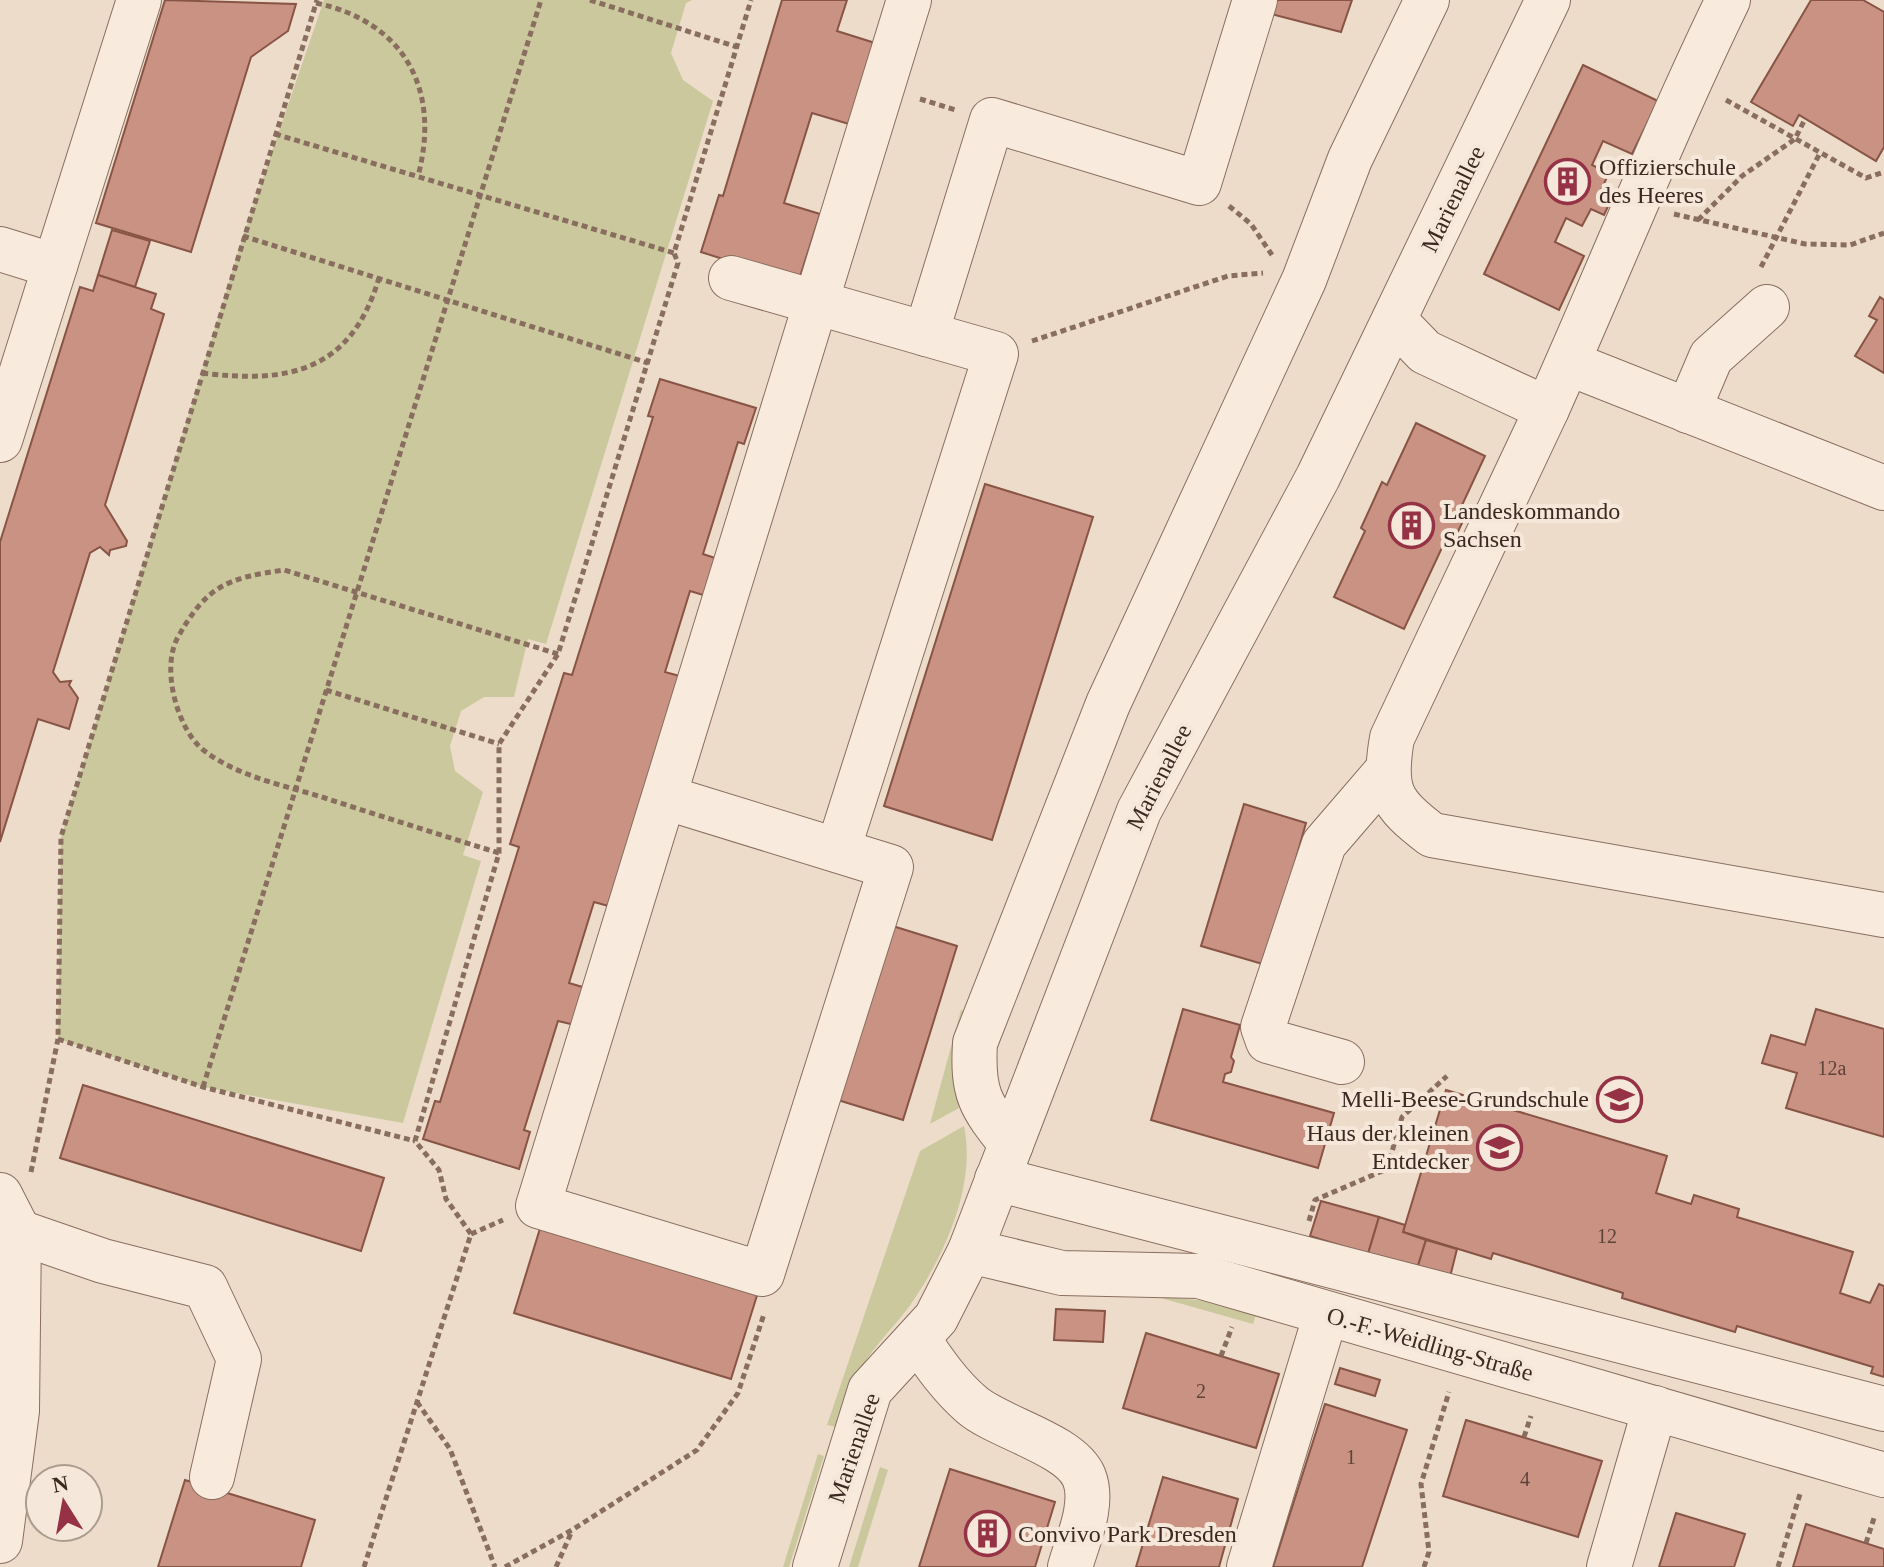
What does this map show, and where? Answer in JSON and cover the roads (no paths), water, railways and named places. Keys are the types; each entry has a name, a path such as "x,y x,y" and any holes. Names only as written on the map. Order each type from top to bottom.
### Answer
{"street":[{"path":"0,440 139,0"},
{"path":"664,797 891,867 762,1274 538,1206 909,0"},
{"path":"1427,0 1350,159 1305,281 1108,704 975,1043 972,1081 1004,1162 1884,1409"},
{"name":"Marienallee","path":"815,1567 870,1390 936,1318 970,1251 1139,811 1318,477 1548,0"},
{"path":"1728,0 1689,80 1638,206 1568,363 1392,738 1386,772 1400,811 1432,835 1884,915"},
{"path":"926,334 992,120 1199,183 1244,3"},
{"path":"0,249 55,266"},
{"path":"731,278 996,354 838,850"},
{"path":"1688,411 1711,357 1767,307"},
{"path":"1394,320 1425,352 1547,409"},
{"path":"1568,363 1884,488"},
{"path":"1342,1062 1268,1041 1263,1027 1324,844 1386,772"},
{"path":"0,1541 17,1411 9,1214 103,1261 205,1287 239,1359 212,1477"},
{"name":"O.-F.-Weidling-Straße","path":"970,1251 1062,1273 1199,1276 1655,1408 1880,1495"},
{"path":"1249,1567 1326,1314"},
{"path":"918,1339 940,1372 973,1407 1066,1457 1084,1477 1086,1511 1070,1567"},
{"path":"1609,1567 1655,1408"}],"place":[{"name":"Offizierschule des Heeres","path":"1568,181"},
{"name":"Landeskommando Sachsen","path":"1412,525"},
{"name":"Melli-Beese-Grundschule","path":"1620,1099"},
{"name":"Haus der kleinen Entdecker","path":"1500,1147"},
{"name":"Convivo Park Dresden","path":"987,1534"}]}
